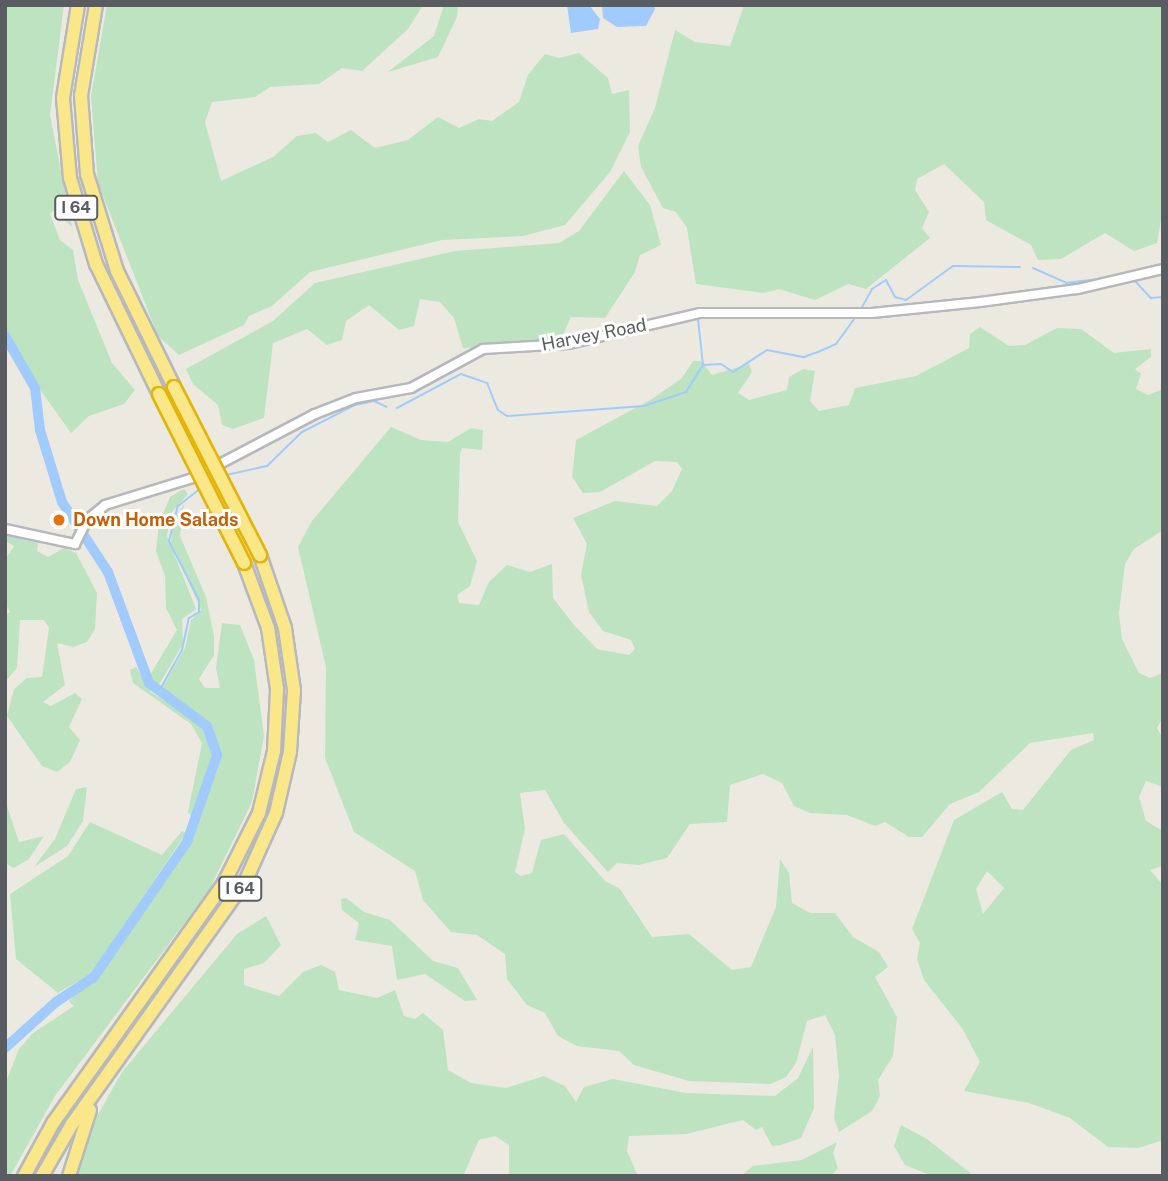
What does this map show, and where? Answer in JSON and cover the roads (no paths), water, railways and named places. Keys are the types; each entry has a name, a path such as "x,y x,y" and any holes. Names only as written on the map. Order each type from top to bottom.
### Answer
{"highway":[{"name":"I 64","path":"24,1176 53,1123 223,886 259,813 274,751 277,689 268,628 244,563 96,264 69,177 63,98 78,5"},
{"name":"I 64","path":"42,1176 107,1074 246,880 282,793 293,731 292,669 280,607 260,555 117,271 87,174 81,96 96,5"},
{"path":"69,1176 76,1141 107,1074"}],"street":[{"name":"Harvey Road","path":"5,530 75,544 86,523 105,505 194,478 315,414 356,398 411,388 483,349 568,344 700,313 858,313 1055,292 1163,269"}],"water":[{"path":"567,5 589,5 600,19 598,29 571,33"},
{"path":"602,5 654,5 655,9 646,26 617,27 603,18"}],"waterway":[{"path":"861,309 872,289 886,280 895,297 906,300 953,266 1020,267"},
{"path":"1033,268 1066,283 1131,275"},
{"path":"1134,280 1151,298 1163,297"},
{"path":"397,408 461,374 487,383 498,410 507,416 644,406 686,392 703,365 721,364 733,372 767,350 804,357 818,352 836,344 856,316"},
{"path":"698,319 703,365"},
{"path":"5,336 35,388 40,430 62,502 108,572 149,683 207,726 217,755 187,842 94,977 56,1002 5,1048"},
{"path":"226,475 267,466 302,432 355,405 374,401 387,407"},
{"path":"158,693 182,650 189,618 199,612 199,600 169,541 178,506 200,489"}],"place":[{"name":"Down Home Salads","path":"59,520"}]}
